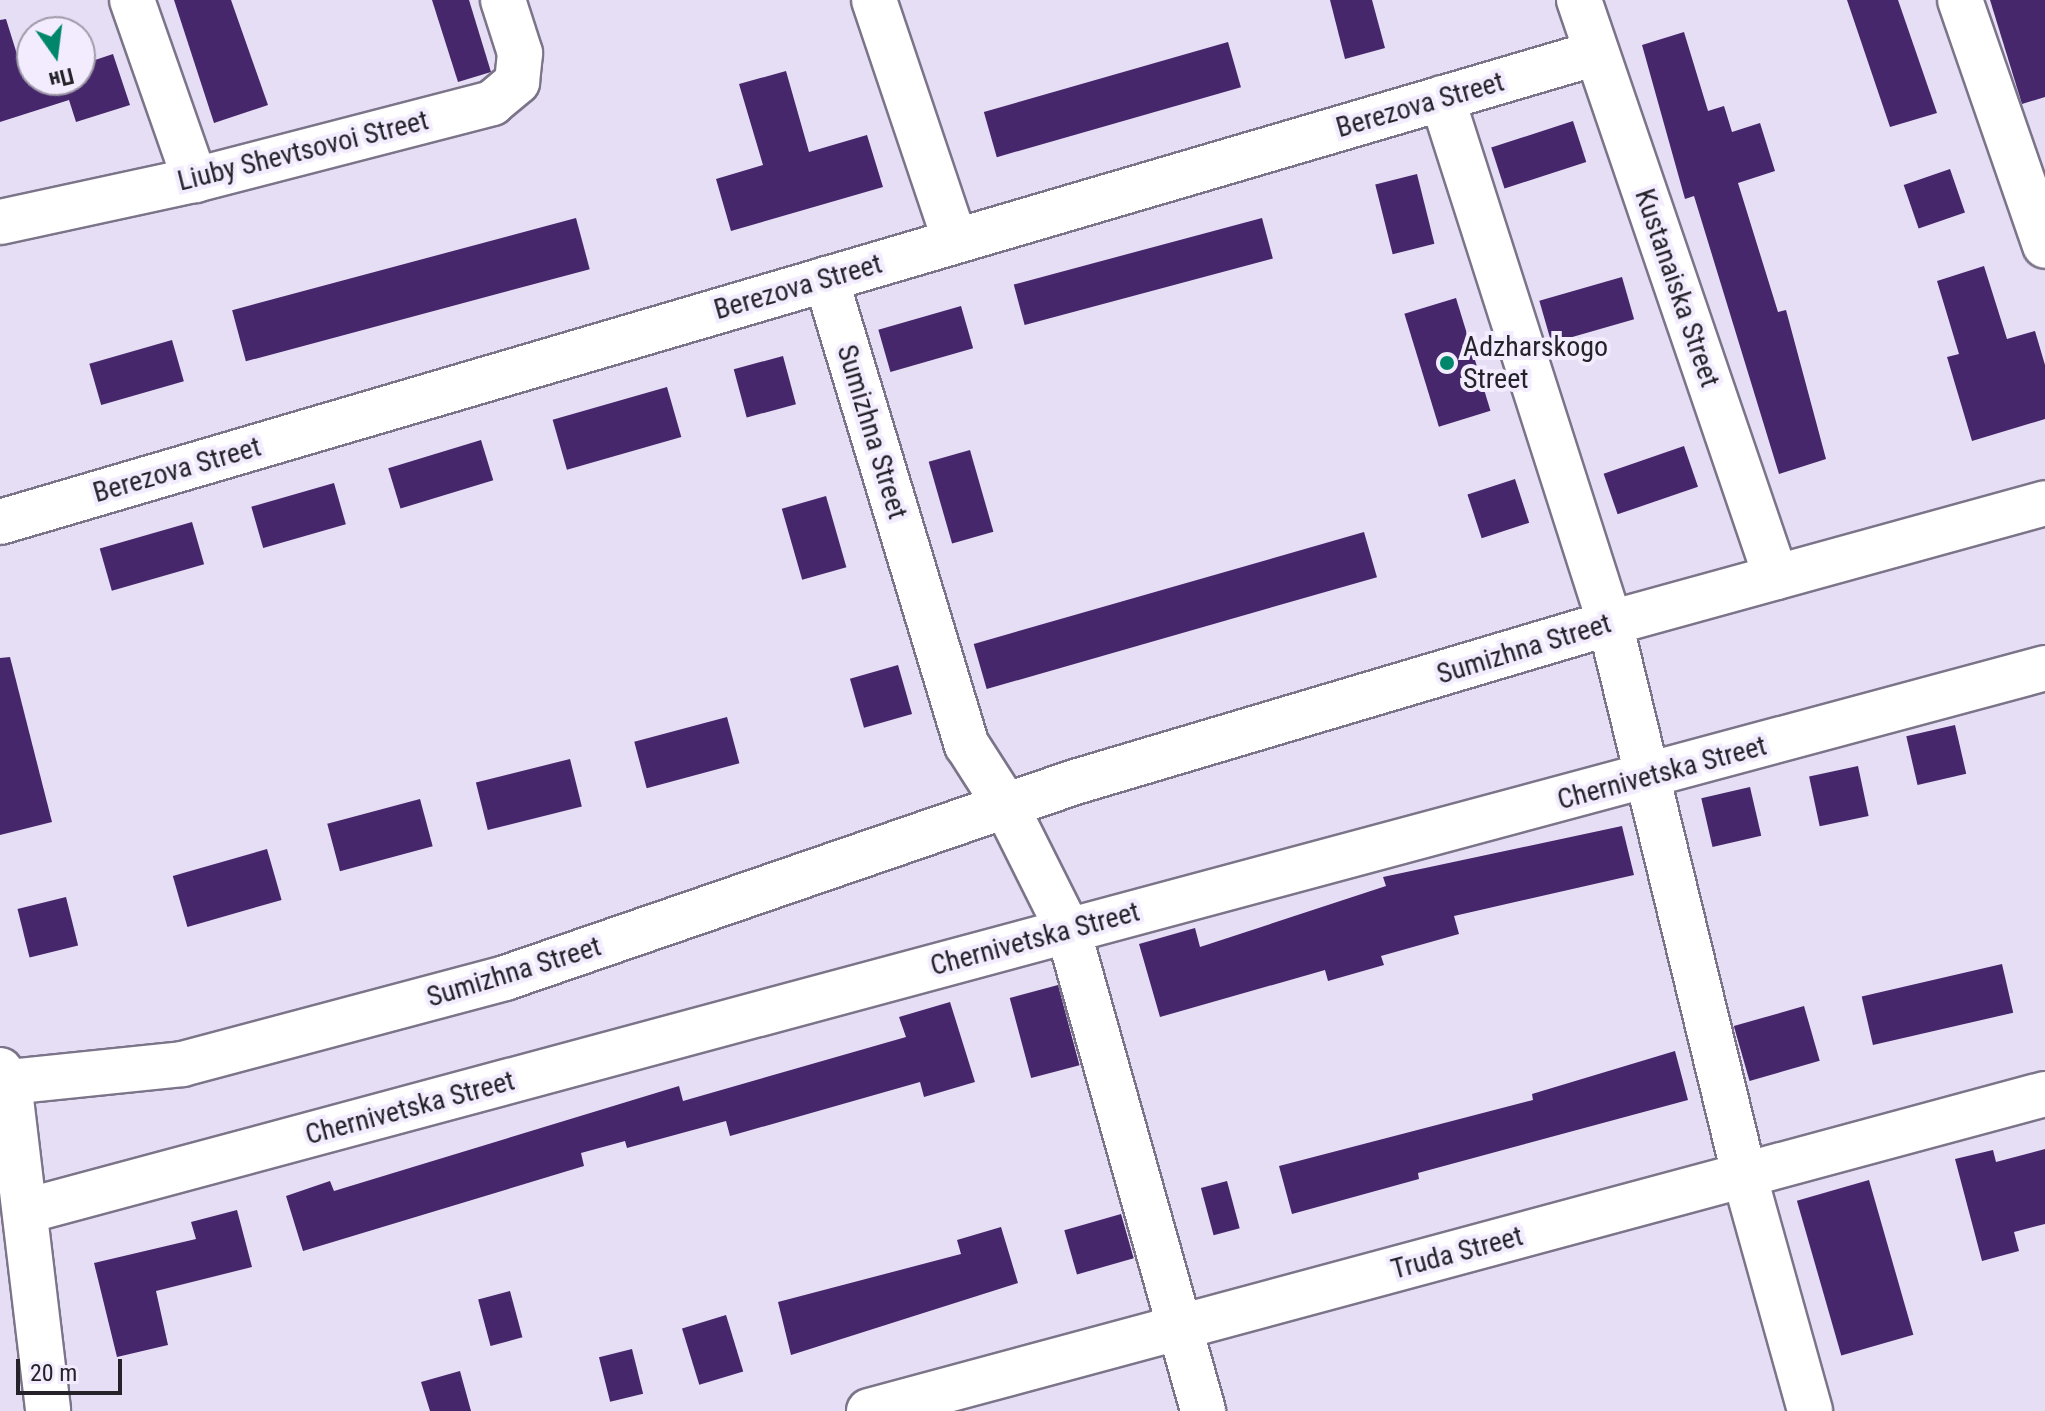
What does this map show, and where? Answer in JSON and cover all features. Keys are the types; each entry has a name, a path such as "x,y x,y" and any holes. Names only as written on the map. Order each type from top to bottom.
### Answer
{"street":[{"path":"132,0 195,180"},
{"name":"Liuby Shevtsovoi Street","path":"0,222 195,180 492,103 517,82 520,53 503,0"},
{"path":"874,0 955,241"},
{"name":"Kustanaiska Street","path":"1579,0 1776,577"},
{"path":"1960,0 2045,246"},
{"name":"Berezova Street","path":"0,522 1597,53"},
{"path":"1442,98 1610,623 1651,776 1744,1174 1810,1411"},
{"name":"Sumizhna Street","path":"826,279 967,745 1006,806"},
{"name":"Sumizhna Street","path":"5,1076 182,1064 505,978 1006,806 1610,623 2045,503"},
{"name":"Chernivetska Street","path":"26,1211 2045,668"},
{"path":"1006,806 1068,930 1203,1411"},
{"path":"5,1076 26,1211 48,1411"},
{"name":"Truda Street","path":"869,1411 1180,1330 2045,1094"}],"building":[{"path":"174,0 231,0 268,105 214,123"},
{"path":"432,0 469,0 491,72 458,82"},
{"path":"1330,0 1372,0 1385,48 1345,59"},
{"path":"1847,0 1898,0 1937,113 1890,127"},
{"path":"1990,0 2045,0 2045,97 2022,104"},
{"path":"6,19 16,51 16,96 96,96 96,60 113,54 130,105 76,122 69,100 0,122 0,20"},
{"path":"1684,32 1708,111 1724,106 1732,132 1760,123 1775,171 1738,183 1778,312 1786,310 1826,459 1779,474 1694,196 1685,199 1642,45"},
{"path":"1228,42 1241,87 997,157 984,112"},
{"path":"786,71 809,152 867,135 883,187 731,231 716,179 763,165 739,84"},
{"path":"1573,121 1586,162 1504,188 1491,148"},
{"path":"1950,169 1965,212 1919,228 1904,185"},
{"path":"1417,174 1434,244 1393,254 1375,184"},
{"path":"576,218 590,269 246,361 232,310"},
{"path":"1262,218 1273,259 1025,325 1014,285"},
{"path":"1984,266 2007,339 2035,331 2045,365 2045,419 1972,441 1947,357 1959,354 1937,281"},
{"path":"1622,277 1634,319 1551,343 1539,301"},
{"name":"Adzharskogo Street","path":"1456,298 1490,411 1439,427 1404,314"},
{"path":"961,306 973,348 890,372 878,330"},
{"path":"172,340 184,381 101,405 89,364"},
{"path":"783,356 796,404 747,417 734,369"},
{"path":"667,387 681,437 567,470 553,420"},
{"path":"481,440 493,480 401,509 388,468"},
{"path":"1684,446 1698,487 1618,514 1604,474"},
{"path":"970,450 993,532 952,544 929,462"},
{"path":"1515,479 1529,523 1482,538 1467,494"},
{"path":"334,483 346,524 263,548 251,507"},
{"path":"826,496 846,567 802,580 782,509"},
{"path":"192,522 204,564 112,591 100,548"},
{"path":"1364,532 1377,577 987,689 974,644"},
{"path":"10,657 52,822 0,835 0,658"},
{"path":"898,665 912,714 864,728 850,679"},
{"path":"727,717 739,763 647,788 634,742"},
{"path":"1955,725 1966,774 1918,785 1906,736"},
{"path":"570,759 582,807 488,830 476,782"},
{"path":"1858,766 1869,816 1820,826 1809,776"},
{"path":"1750,787 1761,836 1713,847 1701,798"},
{"path":"420,799 433,846 340,871 327,824"},
{"path":"1622,826 1634,875 1454,916 1459,934 1381,956 1384,965 1328,981 1325,970 1160,1017 1139,944 1195,928 1200,947 1386,886 1383,877"},
{"path":"267,849 282,900 187,927 173,876"},
{"path":"66,897 78,946 30,958 17,909"},
{"path":"2002,964 2013,1013 1873,1045 1862,996"},
{"path":"1058,985 1079,1065 1031,1078 1010,998"},
{"path":"950,1002 975,1082 924,1097 920,1082 730,1136 726,1121 627,1148 625,1141 581,1153 584,1166 303,1251 286,1196 330,1181 334,1191 679,1086 683,1101 906,1037 899,1017"},
{"path":"1804,1006 1820,1061 1750,1081 1734,1026"},
{"path":"1675,1051 1688,1100 1418,1173 1419,1179 1292,1214 1279,1166 1533,1100 1532,1094"},
{"path":"2045,1149 2045,1224 2014,1232 2019,1251 1982,1261 1955,1159 1993,1150 1996,1162"},
{"path":"1869,1180 1913,1335 1841,1355 1797,1201"},
{"path":"1227,1181 1240,1228 1214,1235 1201,1188"},
{"path":"237,1210 252,1267 156,1291 168,1345 117,1357 94,1263 196,1239 191,1222"},
{"path":"1121,1214 1134,1258 1077,1274 1064,1230"},
{"path":"1001,1227 1018,1283 791,1355 778,1302 961,1254 957,1240"},
{"path":"510,1291 522,1337 491,1346 478,1300"},
{"path":"726,1315 743,1371 699,1385 682,1328"},
{"path":"632,1349 643,1394 610,1402 599,1357"},
{"path":"460,1371 471,1411 430,1411 421,1382"}],"place":[{"name":"Adzharskogo Street","path":"1447,363"}]}
